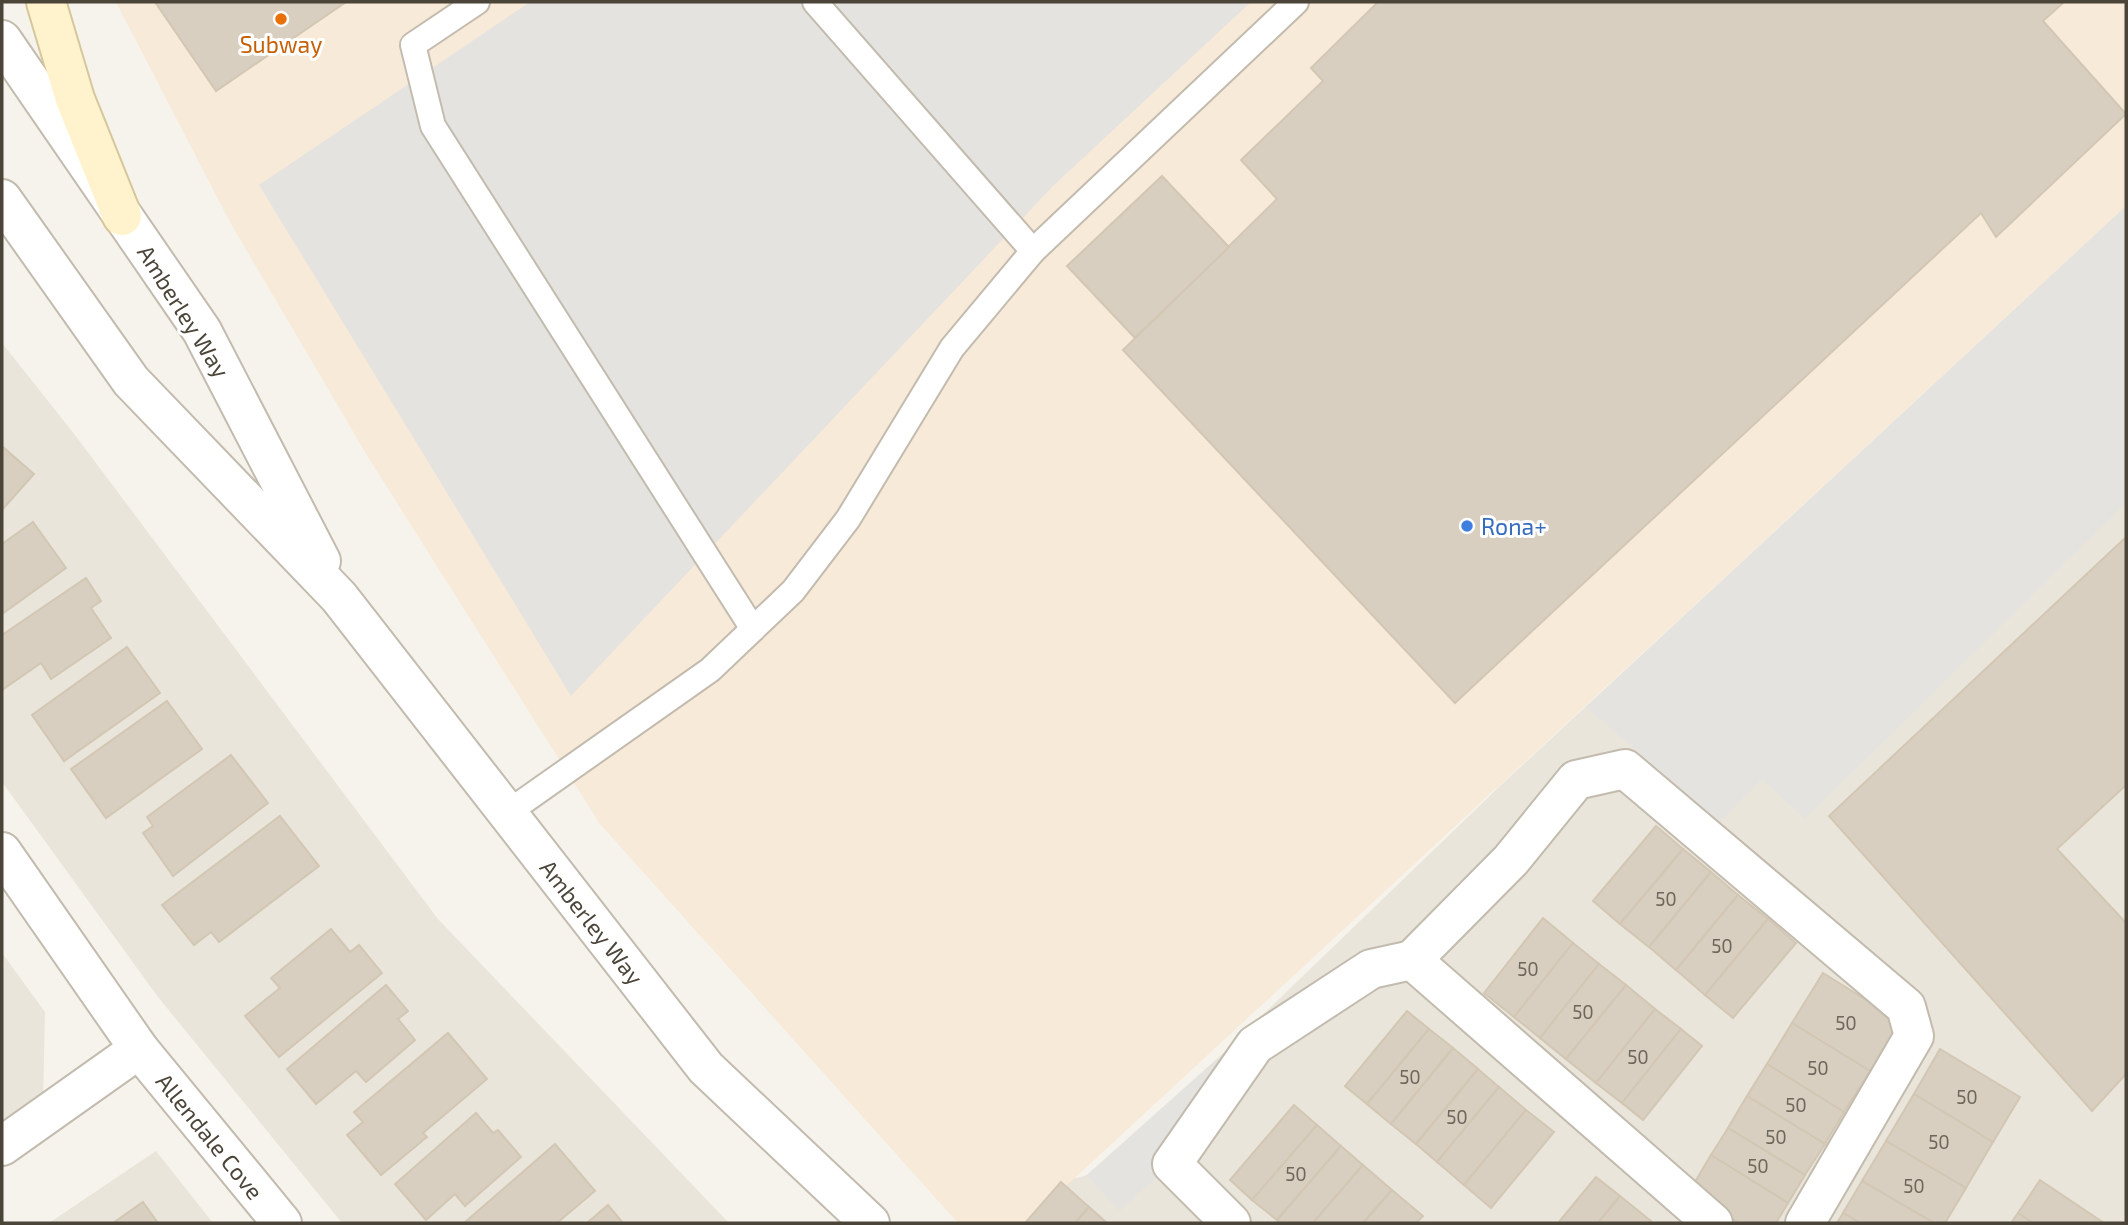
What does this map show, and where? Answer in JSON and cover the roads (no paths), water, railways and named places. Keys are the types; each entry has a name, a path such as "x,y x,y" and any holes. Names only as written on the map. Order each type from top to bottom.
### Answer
{"main road":[{"path":"46,2 75,99 122,216"}],"street":[{"name":"Amberley Way","path":"2,40 202,331 339,597"},
{"name":"Amberley Way","path":"2,199 131,382 339,597 706,1068 870,1223"},
{"path":"1231,1223 1172,1164 1255,1045 1371,969 1412,960 1511,860 1576,780 1625,769 1906,1007 1914,1035 1805,1223"},
{"name":"Allendale Cove","path":"2,852 139,1049 282,1223"},
{"path":"1412,960 1713,1223"},
{"path":"2,1146 139,1049"}],"lane":[{"path":"477,2 413,46 433,126 753,629"},
{"path":"815,2 1033,251"},
{"path":"507,813 710,670 793,591 848,519 952,348 1033,251 1296,2"}],"place":[{"name":"Subway","path":"281,19"},
{"name":"Rona+","path":"1467,526"}]}
